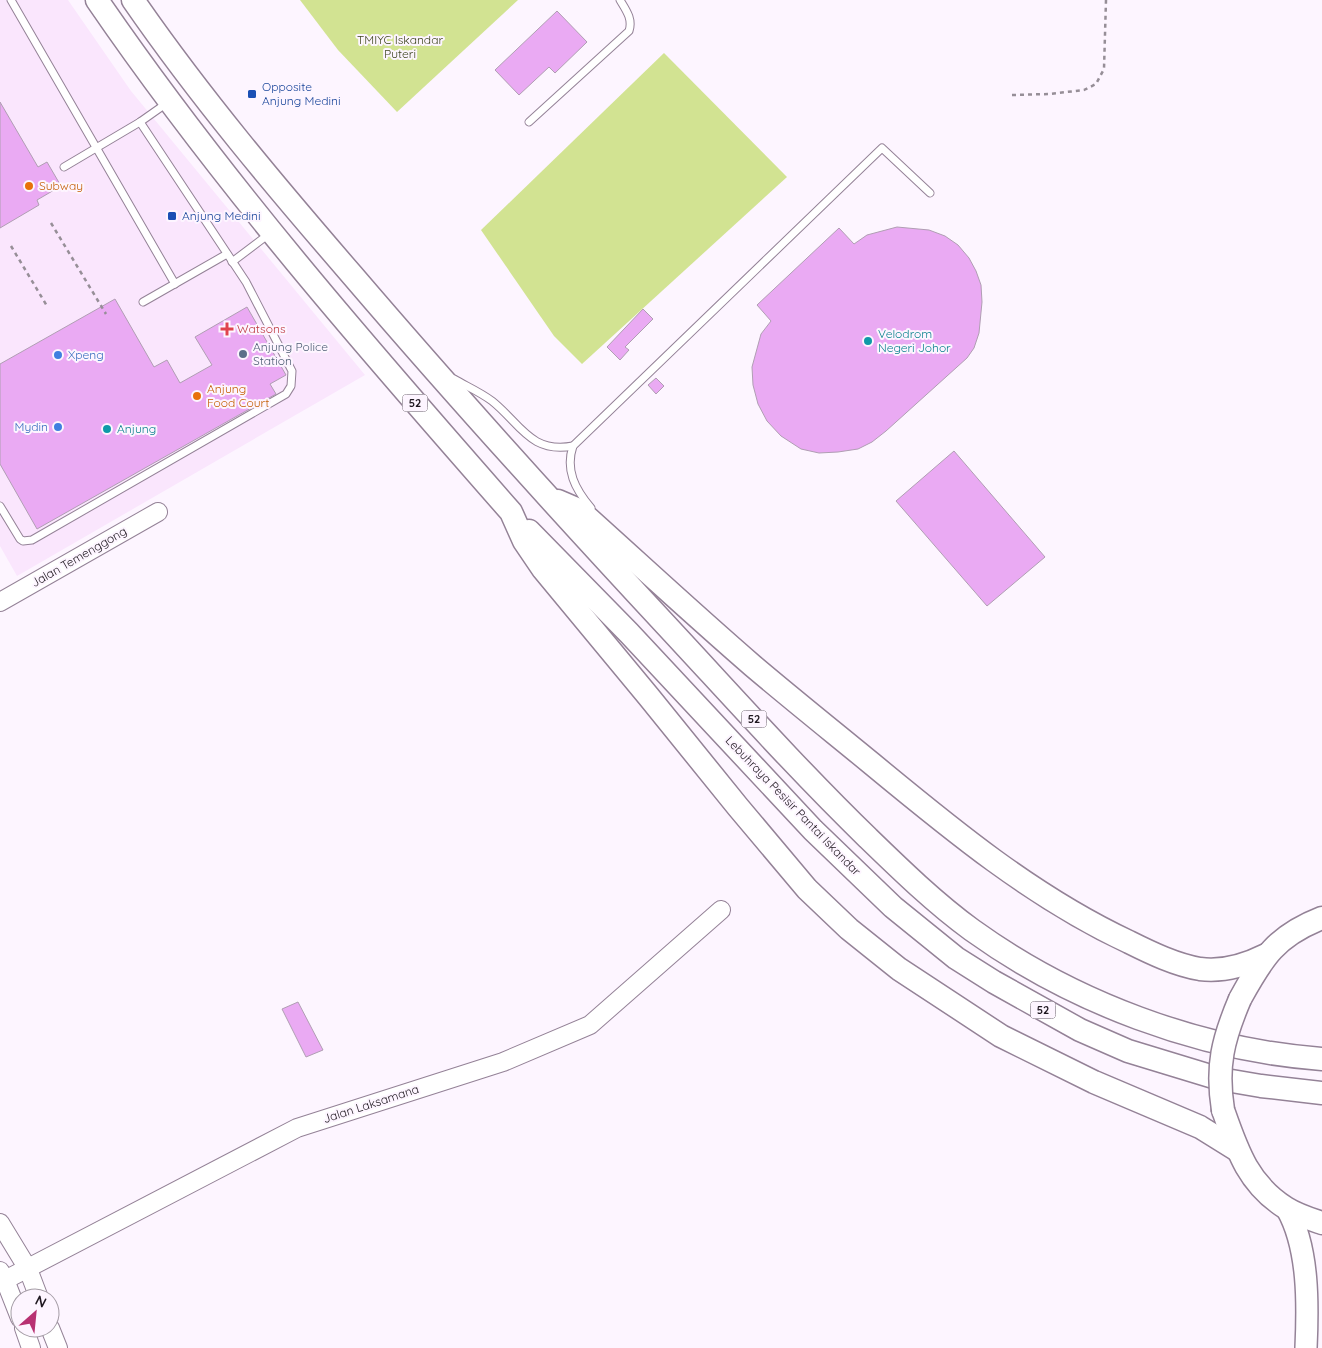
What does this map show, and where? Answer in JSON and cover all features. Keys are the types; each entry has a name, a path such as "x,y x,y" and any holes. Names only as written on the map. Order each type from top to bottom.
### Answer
{"highway":[{"name":"52","path":"97,0 169,102 272,233 362,341 511,512"},
{"name":"52","path":"133,0 194,84 296,210 428,363 546,496 831,802 900,869 972,930 1015,959 1098,1001 1144,1020 1197,1038 1249,1050 1292,1057 1322,1059"},
{"path":"546,496 579,510 760,671 976,848 1032,887 1107,932 1179,963 1202,969 1220,968 1250,963 1266,955 1287,936 1322,918"},
{"name":"Lebuhraya Pesisir Pantai Iskandar","path":"511,512 629,633 813,830 893,907 956,958 994,982 1080,1030 1128,1051 1220,1078 1260,1086 1322,1093"},
{"path":"511,512 524,541 543,570 649,697 738,808 807,889 849,928 900,969 1002,1036 1094,1082 1200,1126 1237,1150"},
{"path":"1266,955 1240,999 1222,1053 1219,1071 1223,1110 1237,1150 1249,1173 1263,1191 1287,1209 1322,1223"}],"main road":[{"path":"1287,1209 1295,1223 1300,1240 1308,1308 1306,1348"}],"street":[{"name":"Jalan Temenggong","path":"0,602 158,512"},
{"name":"Jalan Laksamana","path":"3,1276 28,1269 297,1128 502,1062 590,1026 721,910"},
{"path":"0,1223 28,1269 35,1288"},
{"path":"3,1276 10,1293"}],"lane":[{"path":"11,0 175,284"},
{"path":"529,122 629,31 630,17 620,0"},
{"path":"64,168 169,102"},
{"path":"0,506 20,540 32,540 286,394 291,386 292,371 246,282 140,122"},
{"path":"610,537 604,524 585,502 576,487 569,467 569,458 573,446 882,148 930,193"},
{"path":"232,262 272,233"},
{"path":"143,302 227,254"},
{"path":"428,363 492,401 526,436 537,443 559,448 573,446"}],"path":[{"path":"1012,95 1049,94 1084,90 1096,84 1104,69 1106,0"},
{"path":"51,223 106,314"},
{"path":"11,246 46,306"}],"shaded area":[{"path":"0,0 68,0 131,91 365,375 17,576 0,546"}],"green space":[{"name":"TMIYC Iskandar Puteri","path":"300,0 518,0 397,112 338,50"},
{"path":"664,53 787,177 582,364 554,336 481,230"}],"building":[{"path":"557,11 587,42 555,73 549,67 519,95 495,70"},
{"path":"0,102 38,167 47,162 61,186 37,200 39,205 0,228"},
{"name":"Velodrom Negeri Johor","path":"897,227 929,230 945,236 958,245 969,258 981,285 982,302 979,333 974,348 967,358 872,442 858,449 838,452 819,453 801,449 781,436 767,421 758,404 753,385 752,367 761,334 771,321 757,305 839,228 854,244 867,235"},
{"name":"Anjung","path":"115,299 154,367 167,360 180,383 212,365 195,337 247,307 286,375 270,384 276,394 37,529 0,464 0,364"},
{"path":"643,309 653,319 625,347 629,350 620,360 607,347"},
{"path":"656,378 664,386 656,394 648,385"},
{"path":"954,451 1045,557 987,606 896,501"},
{"path":"298,1002 323,1050 306,1057 282,1009"}],"place":[{"name":"Opposite Anjung Medini","path":"252,94"},
{"name":"Subway","path":"29,186"},
{"name":"Anjung Medini","path":"172,216"},
{"name":"Watsons","path":"227,329"},
{"name":"Velodrom Negeri Johor","path":"868,341"},
{"name":"Anjung Police Station","path":"243,354"},
{"name":"Xpeng","path":"58,355"},
{"name":"Anjung Food Court","path":"197,396"},
{"name":"Mydin","path":"58,427"},
{"name":"Anjung","path":"107,429"}]}
